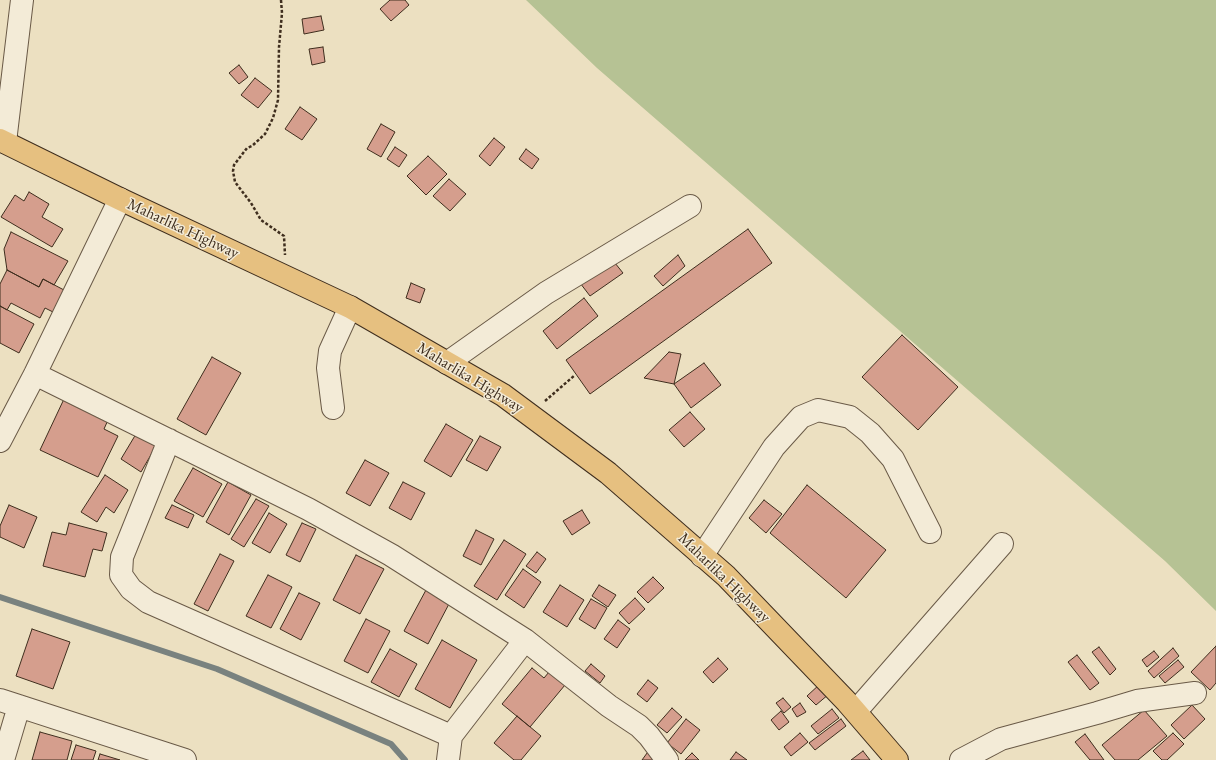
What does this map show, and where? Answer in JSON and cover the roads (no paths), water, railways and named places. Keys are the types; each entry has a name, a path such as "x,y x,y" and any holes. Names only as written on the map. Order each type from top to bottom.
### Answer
{"highway":[{"name":"Maharlika Highway","path":"2,141 120,199 350,307 503,395 608,473 726,576 856,711 898,760"}],"street":[{"path":"2,141 22,0"},
{"path":"0,442 35,374 120,199"},
{"path":"447,363 546,293 690,206"},
{"path":"333,408 328,368 330,351 350,307"},
{"path":"35,374 308,509 392,555 525,640 609,706 640,726 666,760"},
{"path":"702,556 774,447 801,417 818,410 850,417 870,433 893,459 930,532"},
{"path":"169,440 122,557 121,575 131,589 148,602 451,736"},
{"path":"856,711 1002,544"},
{"path":"448,760 451,736 525,640"},
{"path":"961,760 1001,739 1137,701 1195,693"},
{"path":"3,760 9,703 185,760"}],"waterway":[{"path":"0,597 217,669 391,744 405,760"}]}
